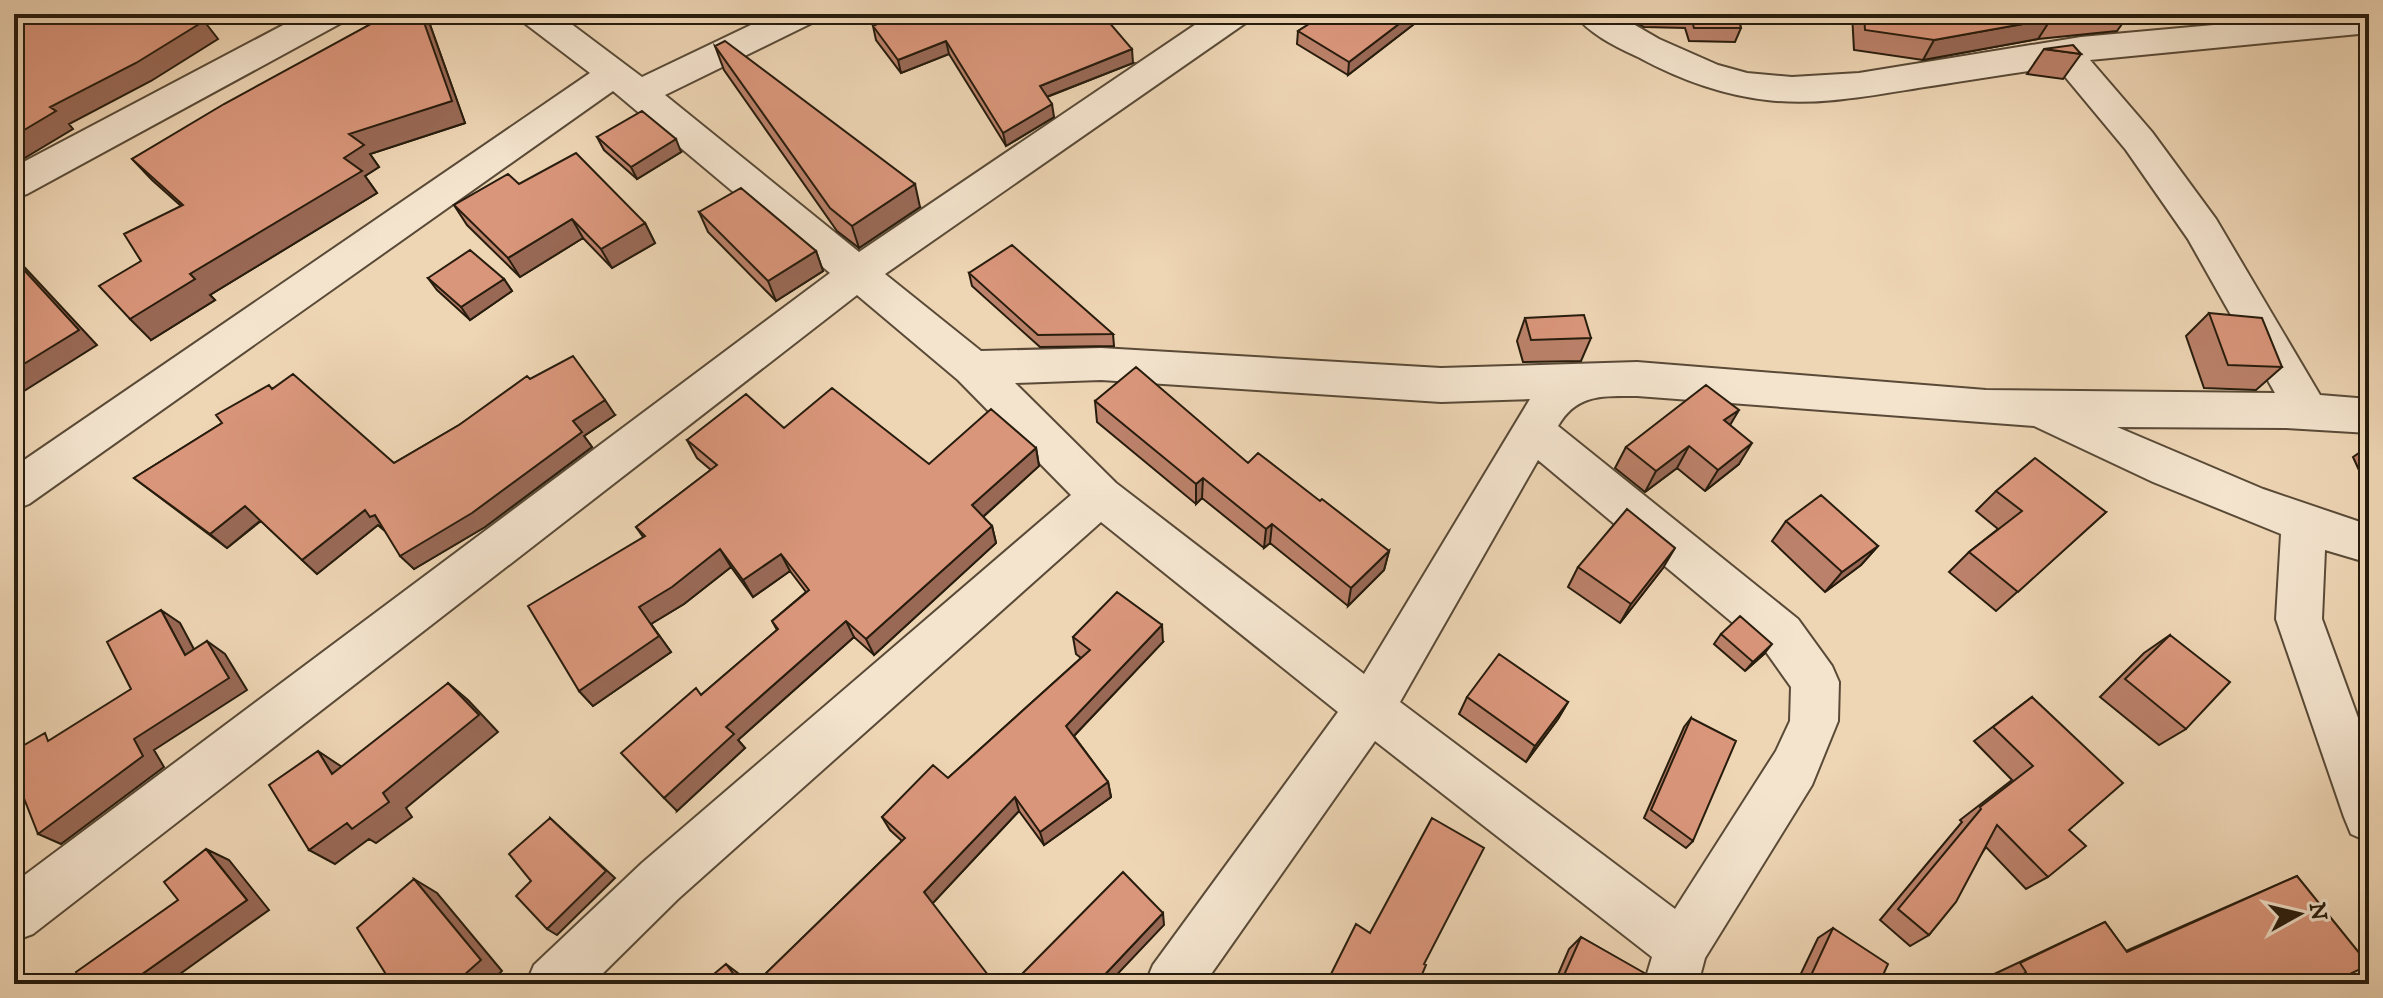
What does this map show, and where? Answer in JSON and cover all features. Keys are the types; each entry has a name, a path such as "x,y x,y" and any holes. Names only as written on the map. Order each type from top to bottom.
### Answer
{"street":[{"path":"14,184 331,14"},
{"path":"535,14 859,272 973,368 1100,496 1370,708 1677,966 1794,768 1814,721 1815,682 1781,634 1534,431"},
{"path":"14,491 626,84 802,14"},
{"path":"14,915 859,272 1235,14"},
{"path":"1592,14 1636,44 1684,65 1747,85 1805,89 1856,86 2081,49 2369,22"},
{"path":"2070,53 2072,62 2139,141 2202,229 2306,409"},
{"path":"973,368 1101,364 1441,385 1637,379 2034,409 2306,409 2369,416"},
{"path":"1172,984 1370,708 1549,403 1582,380"},
{"path":"2034,409 2212,490 2304,525 2369,544"},
{"path":"553,984 660,881 1100,496"},
{"path":"2304,525 2299,619 2369,817"}],"building":[{"path":"14,14 193,14 204,21 136,63 50,107 56,111 14,136"},
{"path":"389,14 421,14 452,101 349,134 364,145 344,158 362,171 190,274 195,279 130,319 99,286 141,261 124,234 183,205 132,159 224,104"},
{"path":"898,14 1102,14 1132,49 1040,86 1052,104 1003,133 946,41 898,60 873,26"},
{"path":"1325,14 1412,14 1349,62 1298,31"},
{"path":"1690,14 1737,14 1741,28 1694,28"},
{"path":"1864,14 2099,14 2051,19 1934,40 1865,30"},
{"path":"725,41 915,184 852,226 830,208 715,46"},
{"path":"2073,45 2081,54 2044,49"},
{"path":"642,111 676,139 631,167 597,137"},
{"path":"576,153 645,223 601,249 572,219 508,258 454,205 508,174 519,184"},
{"path":"741,188 816,251 768,281 699,212"},
{"path":"1012,245 1113,334 1038,335 969,273"},
{"path":"470,250 504,279 461,307 428,278"},
{"path":"14,259 79,330 14,370"},
{"path":"2209,313 2262,318 2282,367 2228,365"},
{"path":"1584,315 1591,338 1531,340 1525,318"},
{"path":"573,356 605,400 573,421 582,432 472,513 400,556 375,515 370,517 365,510 302,560 245,506 210,534 134,478 222,423 216,415 269,385 272,389 293,374 394,463 459,425 527,376 530,379"},
{"path":"1136,367 1248,463 1258,453 1389,551 1351,588 1272,524 1266,529 1203,478 1196,484 1095,401"},
{"path":"1706,385 1739,410 1724,420 1752,443 1718,470 1689,446 1656,471 1626,447"},
{"path":"832,388 929,464 991,409 1036,448 972,505 992,526 866,639 846,621 726,727 734,734 664,798 621,753 696,688 701,695 778,629 772,621 809,590 781,554 743,580 720,549 672,587 639,607 659,636 579,691 528,606 645,536 636,527 717,465 687,440 746,394 784,428"},
{"path":"2035,458 2106,512 2018,592 1969,552 2022,511 1996,491"},
{"path":"1821,495 1878,546 1842,572 1786,521"},
{"path":"1627,509 1675,548 1631,604 1578,567"},
{"path":"1117,592 1162,625 1066,726 1108,782 1040,832 1015,797 924,892 995,984 755,984 905,838 882,817 933,765 948,778 1090,650 1073,637"},
{"path":"161,610 185,655 207,641 229,678 134,739 143,756 38,834 14,773 14,751 45,733 48,741 131,689 107,642"},
{"path":"1740,616 1772,644 1753,662 1721,634"},
{"path":"2170,635 2230,682 2186,729 2125,679"},
{"path":"1499,654 1568,702 1535,746 1467,697"},
{"path":"448,683 479,715 383,793 389,802 352,829 347,823 309,850 269,785 318,751 332,774"},
{"path":"2032,697 2123,783 2069,830 2086,846 2048,877 1997,825 1956,902 1929,935 1898,909 1980,807 2033,766 1993,727"},
{"path":"1691,718 1736,741 1693,841 1651,810"},
{"path":"550,818 606,871 547,929 516,896 531,881 509,854"},
{"path":"1432,818 1484,848 1424,964 1418,984 1326,984 1356,924 1370,933"},
{"path":"206,849 247,900 128,984 82,984 76,972 178,900 164,882"},
{"path":"1123,872 1163,913 1096,984 1012,984"},
{"path":"2297,876 2369,965 2329,984 2011,984 2026,972 2020,963 2105,922 2127,952"},
{"path":"414,879 481,960 454,984 392,984 357,928"},
{"path":"1833,928 1888,964 1879,984 1807,984"},
{"path":"1581,937 1662,983 1662,984 1560,984"},
{"path":"726,964 741,984 702,984"}]}
